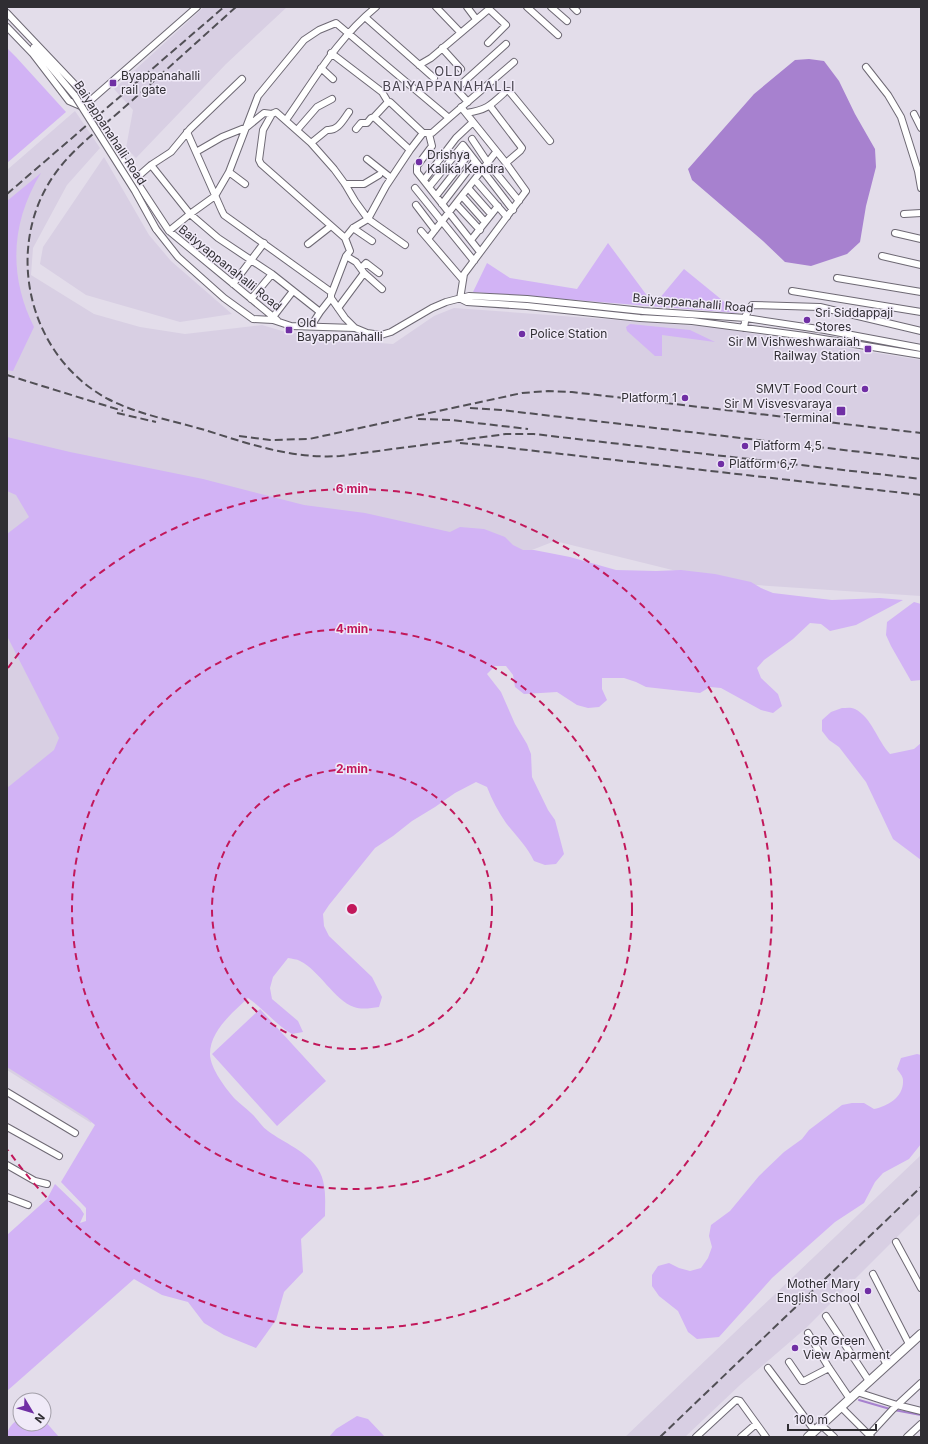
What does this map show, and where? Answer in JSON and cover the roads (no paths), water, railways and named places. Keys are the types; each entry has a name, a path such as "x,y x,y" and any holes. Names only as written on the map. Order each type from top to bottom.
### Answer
{"main road":[{"path":"808,1437 921,1334"}],"street":[{"path":"7,26 33,54 70,101 83,103 97,94 197,7"},
{"path":"365,7 367,15 434,78"},
{"path":"286,120 320,68 349,33 376,7"},
{"path":"436,7 460,32"},
{"path":"467,7 476,19"},
{"path":"527,7 558,35"},
{"path":"551,7 567,21"},
{"path":"419,65 489,9 505,24 505,27 488,43"},
{"name":"Baiyappanahalli Road","path":"7,13 58,65 81,91 83,103"},
{"name":"Baiyappanahalli Road","path":"7,19 37,50 75,96 136,191 156,229 178,257 224,298 253,319 273,320 291,326 355,328 367,333 381,335 391,332 432,308 446,302 461,299 467,302 746,318 825,330 921,348"},
{"path":"169,231 215,196 229,172 258,96 304,40 320,30 336,23 449,118"},
{"path":"468,102 457,90 457,88 506,44"},
{"path":"442,48 461,69"},
{"path":"332,53 382,92 388,102 426,133 432,146 416,168 417,172 480,252"},
{"path":"345,238 353,228 368,220 391,178 410,150 426,133 432,133 514,62"},
{"path":"866,67 888,96 901,117 920,171 921,188"},
{"path":"320,68 333,79"},
{"path":"134,180 151,165 171,152 188,132 242,79"},
{"path":"81,91 97,94"},
{"path":"466,113 479,111 490,106 506,91 509,91 550,141"},
{"path":"297,130 317,107 332,99"},
{"path":"356,129 361,123 366,123 374,117 388,102"},
{"path":"490,106 522,148 506,163"},
{"path":"461,107 526,190 513,210 464,274 461,299"},
{"path":"196,152 222,137 247,127 264,113 272,114 276,112 311,143 345,184 355,202 368,220 405,245"},
{"path":"311,143 327,130 333,130 336,128 349,112"},
{"path":"272,114 263,130 259,160 261,164 345,238 350,250 346,256 331,295 311,326"},
{"path":"914,114 921,128"},
{"path":"374,117 410,150"},
{"path":"424,180 456,138 473,122"},
{"path":"465,148 480,130"},
{"name":"Baiyyappanahalli Road","path":"104,131 134,180 169,231 280,323"},
{"path":"188,132 222,212 331,295 338,308 355,328"},
{"path":"472,140 488,163 519,201"},
{"path":"429,188 463,145 513,210"},
{"path":"428,239 496,152"},
{"path":"436,196 469,154"},
{"path":"368,159 391,178"},
{"path":"442,204 475,162"},
{"path":"151,165 190,214 218,238 272,274 320,312"},
{"path":"229,172 245,184"},
{"path":"345,184 364,184 379,175"},
{"path":"475,180 507,217"},
{"path":"415,188 474,261"},
{"path":"468,188 491,214"},
{"path":"462,196 485,222"},
{"path":"456,204 480,230"},
{"path":"416,205 435,230"},
{"path":"471,240 498,206"},
{"path":"904,214 921,213"},
{"path":"308,244 331,226"},
{"path":"353,228 372,241"},
{"path":"421,231 464,280"},
{"path":"895,233 921,239"},
{"path":"233,284 264,244"},
{"path":"346,256 356,262 362,271 382,288"},
{"path":"882,256 921,265"},
{"path":"338,308 366,263 379,273"},
{"path":"251,299 272,274"},
{"path":"837,278 921,292"},
{"path":"273,317 293,291"},
{"path":"792,291 921,312"},
{"path":"744,328 746,318 752,305 820,307 921,331"},
{"name":"Baiyappanahalli Road","path":"585,308 640,318 692,320 921,355"},
{"path":"7,1092 75,1133"},
{"path":"7,1127 59,1156"},
{"path":"7,1165 34,1181 47,1184"},
{"path":"7,1197 28,1205"},
{"path":"896,1242 921,1288"},
{"path":"873,1274 909,1344"},
{"path":"851,1299 887,1365"},
{"path":"826,1316 869,1381"},
{"path":"808,1333 850,1399"},
{"path":"789,1362 804,1381 829,1368"},
{"path":"768,1368 818,1428 834,1437"},
{"path":"841,1407 870,1436 893,1409 921,1383"},
{"path":"857,1392 893,1409 921,1411"},
{"path":"696,1437 736,1400 740,1401 766,1437"},
{"path":"741,1437 756,1424"},
{"path":"908,1437 921,1424"}],"waterway":[{"path":"859,1400 890,1409"},
{"path":"894,1410 921,1415"}],"tunnel":[{"path":"84,103 104,131"}],"railway":[{"path":"7,194 224,7"},
{"path":"236,7 72,153 54,175 46,188 34,216 28,246 28,276 34,306 45,334 61,359 82,381 108,399 145,414 257,446 306,455 340,456 506,434 534,434 921,479"},
{"path":"7,375 123,411"},
{"path":"239,436 270,440 309,439 522,393 548,391 572,392 921,433"},
{"path":"470,408 501,410 921,459"},
{"path":"117,413 156,422"},
{"path":"418,419 451,420 528,429"},
{"path":"460,443 921,495"},
{"path":"660,1437 921,1187"}],"place":[{"name":"Byappanahalli rail gate","path":"113,83"},
{"name":"Drishya Kalika Kendra","path":"419,162"},
{"name":"Sri Siddappaji Stores","path":"807,320"},
{"name":"Old Bayappanahalli","path":"289,330"},
{"name":"Police Station","path":"522,334"},
{"name":"Sir M Vishweshwaraiah Railway Station","path":"868,349"},
{"name":"SMVT Food Court","path":"865,389"},
{"name":"Platform 1","path":"685,398"},
{"name":"Sir M Visvesvaraya Terminal","path":"841,411"},
{"name":"Platform 4,5","path":"745,446"},
{"name":"Platform 6,7","path":"721,464"},
{"name":"Mother Mary English School","path":"868,1291"},
{"name":"SGR Green View Aparment","path":"795,1348"}],"district":[{"name":"OLD BAIYAPPANAHALLI","path":"449,78"}]}
